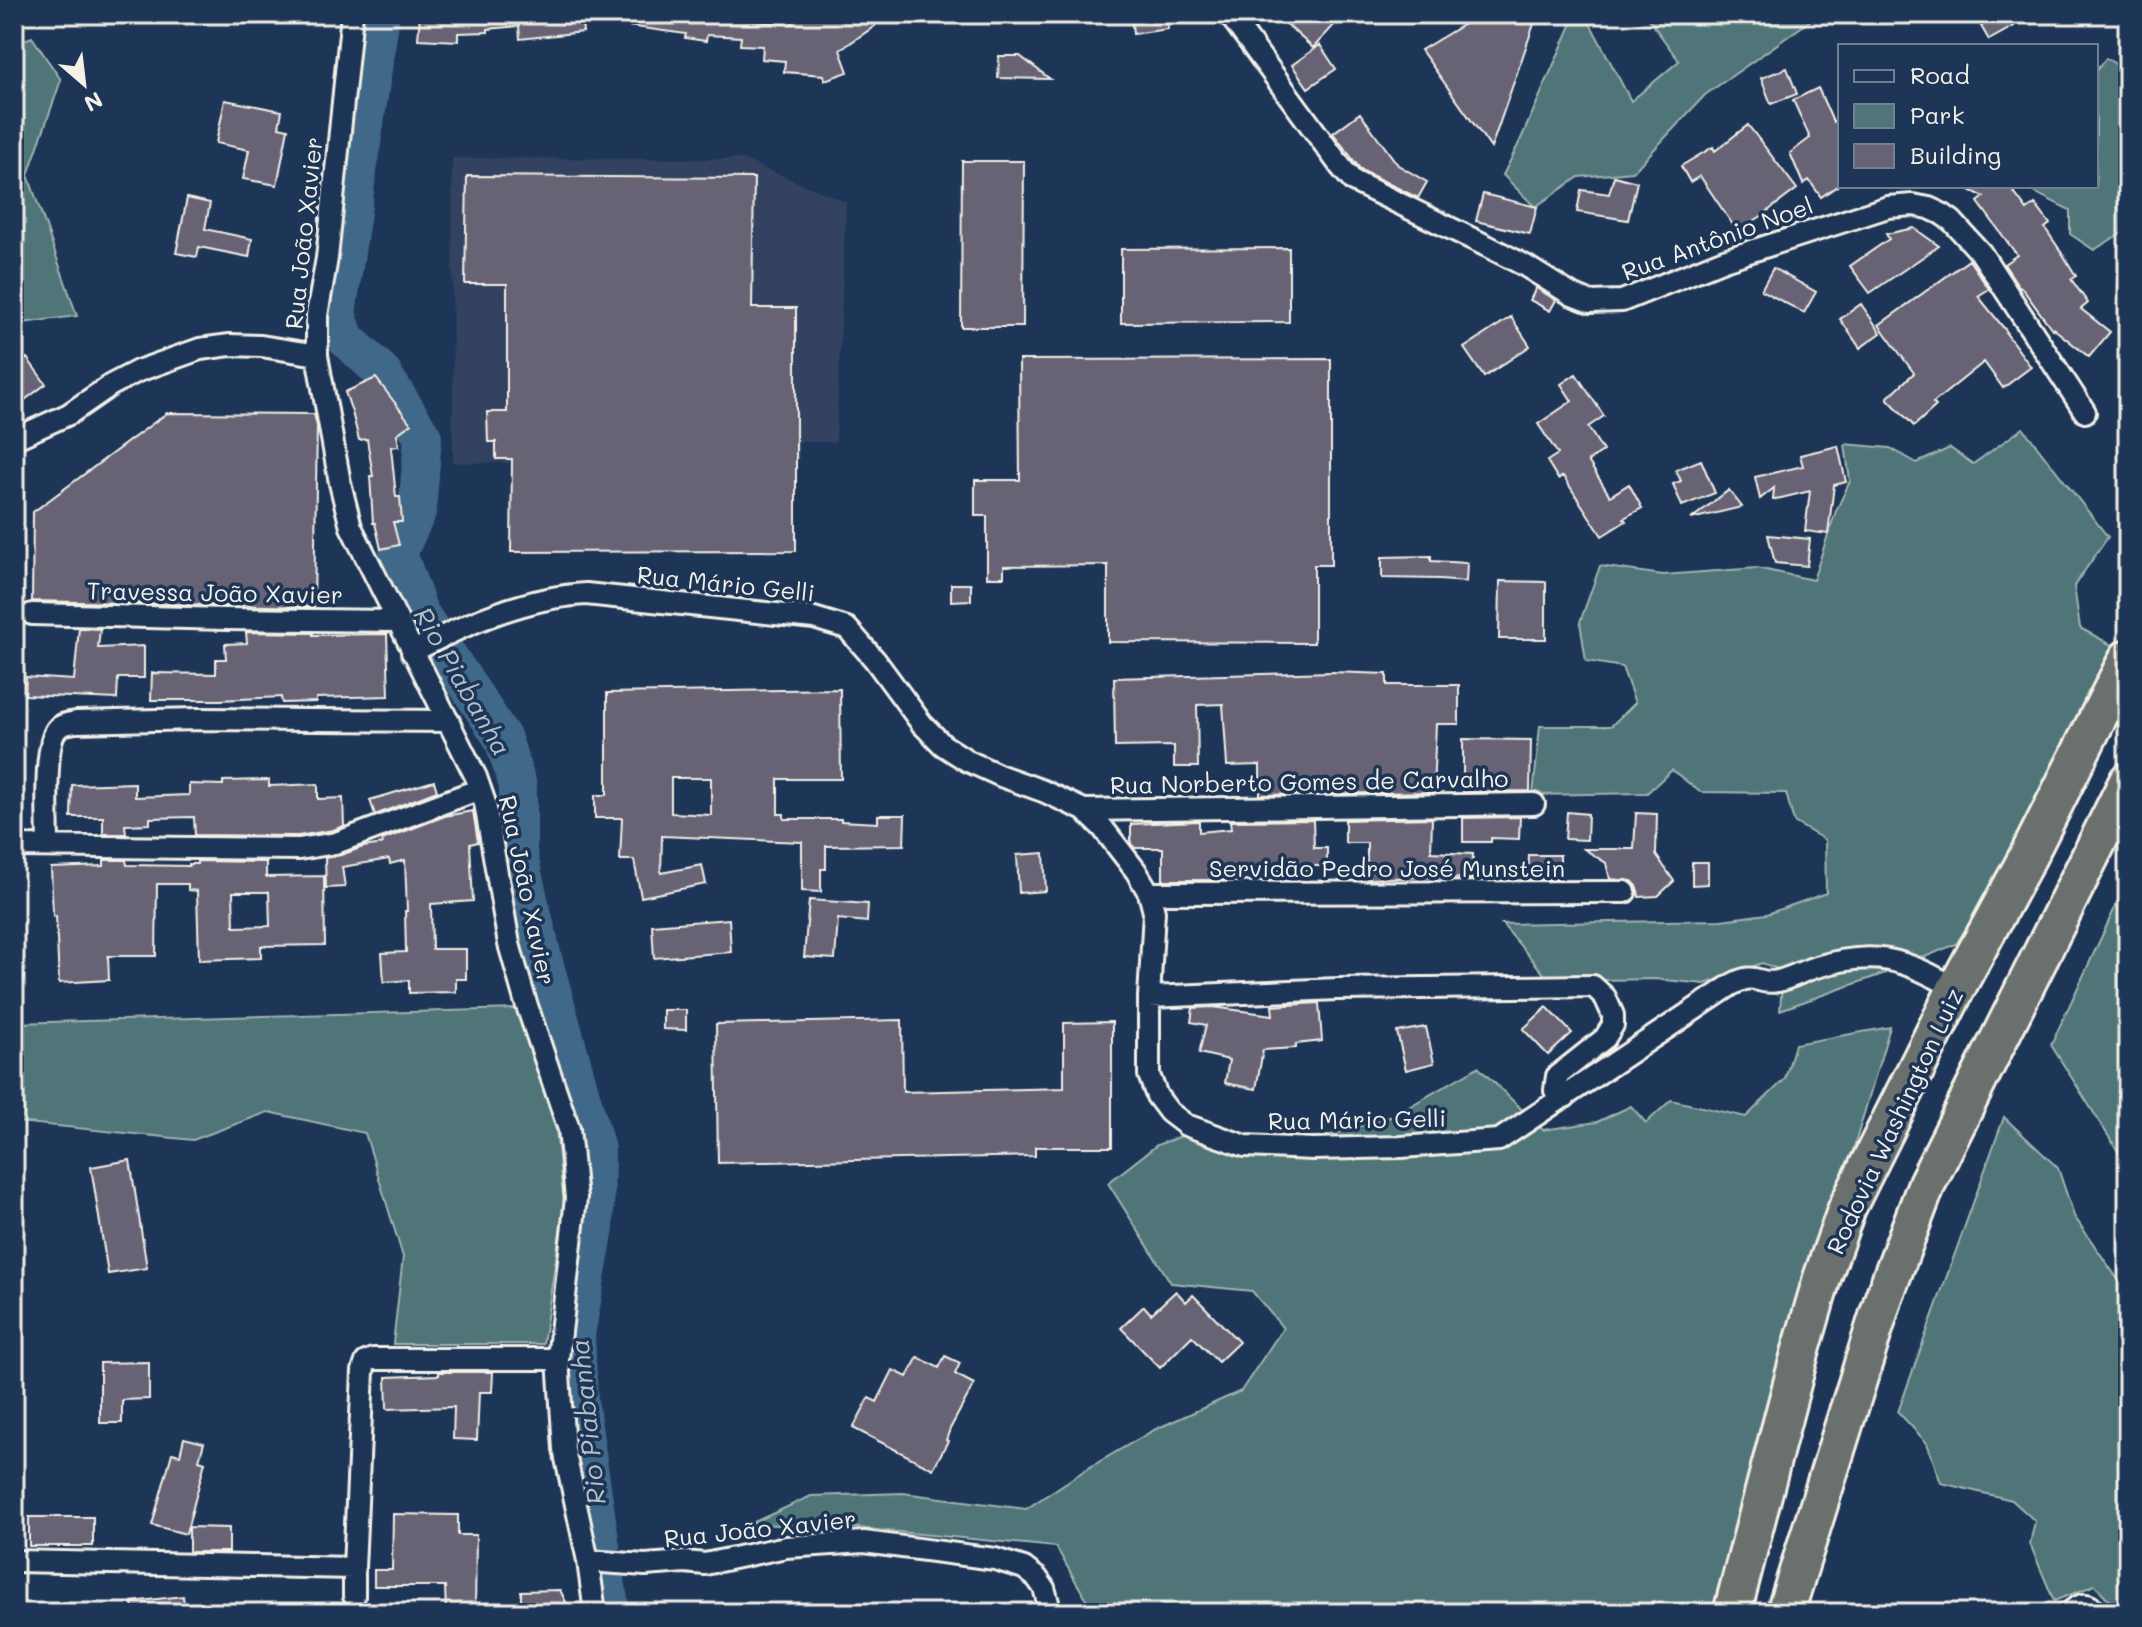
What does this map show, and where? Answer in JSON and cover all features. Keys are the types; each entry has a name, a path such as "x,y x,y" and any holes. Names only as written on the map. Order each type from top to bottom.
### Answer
{"highway":[{"name":"Rodovia Washington Luiz","path":"1732,1613 1799,1357 1847,1208 1956,989 2028,856 2128,658"},
{"path":"1785,1613 1884,1297 1927,1183 2128,781"}],"street":[{"name":"Rua João Xavier","path":"352,14 327,258 317,315 317,355 351,527 397,621 420,648 485,803 509,944 569,1129 576,1198 558,1359 564,1449 589,1561 595,1613"},
{"name":"Rua Antônio Noel","path":"1229,14 1353,181 1500,252 1572,295 1590,302 1622,301 1724,260 1888,207 1913,205 1942,214 1981,253 2085,412"},
{"path":"14,439 69,414 138,371 200,349 230,345 261,346 317,355"},
{"name":"Rua Mário Gelli","path":"420,648 501,612 562,595 586,594 827,621 847,628 922,724 943,745 968,761 1084,810 1118,847 1149,893 1154,912 1149,1075 1157,1096 1169,1112 1186,1125 1245,1146 1313,1149 1401,1147 1499,1140 1731,985 1747,978 1772,982 1818,966 1865,957 1885,957 1916,966 1956,989"},
{"name":"Travessa João Xavier","path":"32,614 397,621"},
{"path":"48,846 51,742 57,729 64,725 76,722 197,719 449,721"},
{"path":"14,846 318,847 480,789"},
{"name":"Rua Norberto Gomes de Carvalho","path":"1084,810 1534,804"},
{"name":"Servidão Pedro José Munstein","path":"1149,893 1625,892"},
{"path":"1149,997 1338,989 1593,986 1605,997 1613,1015 1613,1025 1605,1038 1557,1076 1555,1090 1565,1097"},
{"path":"354,1596 363,1371 366,1362 373,1359 558,1359"},
{"name":"Rua João Xavier","path":"589,1561 645,1565 705,1564 786,1547 864,1542 995,1559 1024,1568 1044,1588 1051,1613"},
{"path":"14,1561 354,1568"},
{"path":"2069,1613 2087,1603 2097,1613"}],"shaded area":[{"path":"452,158 742,159 846,202 836,442 799,442 799,460 453,463"}],"green space":[{"path":"1576,14 1585,14 1631,101 1679,61 1645,14 1814,14 1814,18 1705,95 1633,172 1579,177 1535,207 1503,175"},
{"path":"32,37 61,80 28,175 77,316 14,324 14,44"},
{"path":"2106,58 2128,72 2128,229 2094,250 2070,234 2070,210 2026,188 2098,188 2098,68"},
{"path":"2023,428 2108,537 2074,586 2080,628 2121,650 2007,864 1956,944 1894,970 1780,1010 1783,971 1762,963 1705,984 1655,979 1550,981 1502,924 1721,920 1767,914 1826,893 1825,840 1794,822 1786,793 1700,792 1672,770 1647,793 1533,795 1540,726 1611,726 1635,703 1622,667 1586,661 1580,622 1600,566 1663,575 1757,568 1813,580 1836,511 1850,481 1845,444 1890,448 1917,463 1950,448 1973,464"},
{"path":"2128,880 2128,1167 2051,1045"},
{"path":"518,1009 556,1130 564,1205 543,1344 393,1344 403,1257 365,1133 268,1112 193,1140 18,1122 14,1160 14,1023"},
{"path":"1890,1027 1714,1613 1094,1613 1056,1547 857,1528 750,1524 811,1496 903,1493 1026,1509 1154,1430 1241,1391 1283,1328 1252,1291 1171,1283 1108,1183 1157,1145 1206,1127 1274,1149 1324,1137 1393,1116 1478,1067 1543,1130 1597,1122 1631,1106 1646,1123 1671,1100 1746,1117 1785,1079 1795,1044"},
{"path":"2004,1117 2058,1168 2074,1216 2128,1294 2128,1613 2121,1613 2095,1585 2054,1601 2030,1544 2035,1521 2012,1500 1941,1483 1927,1443 1898,1412"}],"building":[{"path":"420,14 581,14 583,32 520,39 519,26 488,29 488,32 458,33 458,41 418,39"},
{"path":"614,14 740,14 739,20 793,24 792,14 873,14 875,26 840,50 848,72 825,80 824,75 784,72 785,61 762,59 763,46 740,45 741,37 707,35 706,41 685,38 686,34 613,24"},
{"path":"1131,14 1165,14 1168,29 1133,34"},
{"path":"1275,14 1324,14 1335,24 1313,48"},
{"path":"1481,14 1530,14 1535,21 1491,148 1421,50"},
{"path":"2000,14 2008,14 2014,26 1989,40 1981,26"},
{"path":"1320,45 1336,69 1308,88 1292,65"},
{"path":"999,56 1020,56 1050,79 998,78"},
{"path":"1787,68 1797,94 1771,104 1761,78"},
{"path":"1818,88 1833,122 1838,119 1838,185 1821,197 1809,180 1803,184 1790,153 1810,138 1793,100"},
{"path":"225,100 282,111 279,127 288,129 277,185 243,179 249,150 216,143"},
{"path":"1360,113 1398,165 1427,182 1418,198 1361,170 1333,133"},
{"path":"1748,125 1797,189 1737,231 1700,176 1690,182 1681,166 1713,147 1715,151"},
{"path":"962,161 1024,161 1023,327 961,327"},
{"path":"467,176 754,178 752,308 796,308 796,551 511,552 512,459 496,459 496,442 488,442 487,412 507,412 507,284 465,284"},
{"path":"1614,176 1637,182 1628,220 1577,212 1581,190 1609,194"},
{"path":"1966,188 2010,188 2027,210 2035,204 2050,224 2045,228 2076,276 2071,279 2088,303 2081,309 2110,332 2089,357 2052,329 2004,264 2017,255 1978,202 1984,197"},
{"path":"1483,194 1537,207 1530,234 1476,221"},
{"path":"187,198 210,203 205,229 252,239 249,257 199,247 197,257 176,253"},
{"path":"1914,228 1939,246 1870,293 1850,266 1889,239 1886,234"},
{"path":"1289,248 1289,322 1121,323 1121,249"},
{"path":"1969,260 1989,289 1978,296 2031,367 2003,388 1984,362 1933,403 1936,406 1914,426 1887,398 1914,373 1879,325"},
{"path":"1773,268 1816,292 1804,313 1761,290"},
{"path":"1536,288 1556,300 1550,311 1530,300"},
{"path":"1861,304 1881,333 1860,348 1840,319"},
{"path":"1511,317 1530,346 1484,377 1464,348"},
{"path":"27,358 46,384 14,408 14,367"},
{"path":"1331,359 1331,565 1314,565 1314,643 1108,642 1108,565 1004,566 1004,577 987,577 987,516 975,516 975,480 1020,480 1019,360"},
{"path":"1576,374 1604,416 1588,427 1603,451 1588,461 1610,496 1629,484 1642,508 1602,536 1563,476 1558,479 1547,461 1558,454 1538,424 1572,401 1561,384"},
{"path":"376,378 411,424 397,434 399,446 391,447 396,497 400,497 402,522 393,522 399,545 381,549 373,523 370,476 373,476 367,439 359,440 345,392"},
{"path":"167,413 314,414 317,426 314,607 32,601 33,512"},
{"path":"1838,446 1846,482 1834,485 1828,534 1805,531 1810,491 1773,500 1774,488 1760,499 1755,477 1803,466 1800,455"},
{"path":"1701,460 1715,493 1682,506 1673,484 1681,481 1676,470"},
{"path":"1729,490 1742,507 1691,519"},
{"path":"1768,535 1810,539 1807,566 1775,563"},
{"path":"1431,556 1431,561 1467,563 1466,582 1382,578 1382,557"},
{"path":"1500,581 1546,582 1546,639 1499,639"},
{"path":"951,584 971,584 971,600 951,601"},
{"path":"79,628 100,629 98,648 144,646 144,678 118,678 117,699 25,695 26,677 74,680"},
{"path":"246,632 387,634 389,696 316,698 316,702 282,703 281,697 151,700 152,673 216,674 216,659 226,659 225,644 247,643"},
{"path":"1332,672 1387,674 1387,685 1459,685 1459,724 1436,724 1433,792 1260,795 1260,765 1227,766 1223,704 1197,705 1198,767 1174,767 1174,746 1115,747 1114,678"},
{"path":"840,689 841,779 778,779 778,814 784,814 784,819 841,819 878,823 878,815 905,815 904,845 826,846 826,869 821,869 821,892 802,891 802,842 662,836 661,873 702,865 706,884 641,897 634,860 620,860 622,818 595,818 595,795 607,795 607,693","holes":["671,778 711,778 711,815 671,813"]},
{"path":"1463,739 1531,740 1530,791 1463,792"},
{"path":"269,780 269,786 318,784 318,799 343,798 344,826 298,836 195,835 194,817 150,818 150,824 125,825 126,834 103,834 103,817 71,817 72,785 135,783 135,797 189,795 189,784 223,785 223,781"},
{"path":"434,781 437,791 375,815 370,800"},
{"path":"473,811 478,842 470,844 473,901 431,904 432,949 466,949 466,979 456,979 456,992 409,993 409,980 384,982 382,953 406,952 405,860 390,864 389,859 342,867 345,887 326,888 325,858 383,844 382,840 445,816"},
{"path":"1567,812 1588,814 1587,840 1565,839"},
{"path":"1636,813 1657,814 1656,855 1674,881 1658,896 1639,897 1637,886 1632,881 1610,879 1606,863 1584,849 1634,849"},
{"path":"1520,817 1519,839 1491,838 1491,842 1463,842 1463,818"},
{"path":"1432,818 1431,852 1473,854 1472,879 1367,879 1367,843 1345,843 1345,820"},
{"path":"1313,820 1314,848 1327,848 1327,866 1307,866 1307,870 1232,871 1232,880 1163,880 1163,848 1135,848 1131,844 1131,824 1199,821 1199,832 1231,829 1230,821"},
{"path":"1044,853 1046,891 1019,893 1017,855"},
{"path":"1529,855 1560,855 1560,879 1528,878"},
{"path":"104,860 126,860 127,865 189,866 197,864 197,861 266,862 266,877 324,876 325,945 261,946 261,958 199,960 197,891 188,890 188,884 157,884 156,956 108,956 109,980 59,983 51,868 104,866","holes":["233,892 269,892 270,926 234,927"]},
{"path":"1692,862 1708,862 1708,884 1692,885"},
{"path":"809,900 868,904 867,922 838,919 835,959 804,957"},
{"path":"729,919 731,952 654,958 652,925"},
{"path":"1319,1003 1322,1041 1296,1044 1296,1048 1263,1050 1256,1089 1225,1083 1229,1060 1199,1053 1206,1025 1191,1022 1193,1008 1213,1007 1273,1015 1272,1006"},
{"path":"1547,1007 1572,1033 1548,1055 1523,1029"},
{"path":"663,1010 686,1010 686,1030 663,1029"},
{"path":"902,1020 903,1092 1064,1088 1064,1023 1112,1022 1112,1147 1035,1147 1035,1156 718,1163 716,1024"},
{"path":"1426,1027 1434,1063 1406,1070 1397,1032"},
{"path":"130,1160 147,1268 108,1274 91,1167"},
{"path":"1176,1291 1186,1302 1193,1295 1239,1342 1218,1362 1192,1336 1160,1368 1121,1328 1144,1306 1151,1314"},
{"path":"945,1356 960,1363 955,1374 974,1384 933,1469 853,1428 869,1398 877,1402 893,1370 907,1377 918,1357 939,1368"},
{"path":"149,1362 149,1399 122,1400 122,1423 100,1423 100,1363"},
{"path":"439,1372 493,1372 492,1392 479,1392 477,1440 453,1439 454,1407 387,1409 386,1377 439,1375"},
{"path":"184,1438 204,1443 199,1460 205,1462 186,1534 152,1525 172,1453 180,1455"},
{"path":"393,1514 458,1515 458,1535 476,1535 475,1612 446,1613 445,1586 374,1586 374,1570 392,1570"},
{"path":"29,1517 93,1517 93,1546 29,1546"},
{"path":"189,1527 229,1528 229,1552 189,1552"},
{"path":"560,1590 568,1606 549,1606 549,1613 521,1613 521,1591"},
{"path":"183,1596 185,1613 133,1613 132,1602"}],"waterway":[{"name":"Rio Piabanha","path":"381,14 337,314 346,339 381,371 423,437 417,512 398,553 419,612 503,739 518,786 518,852 543,958 596,1149 595,1228 576,1335 579,1400 611,1613"}]}
